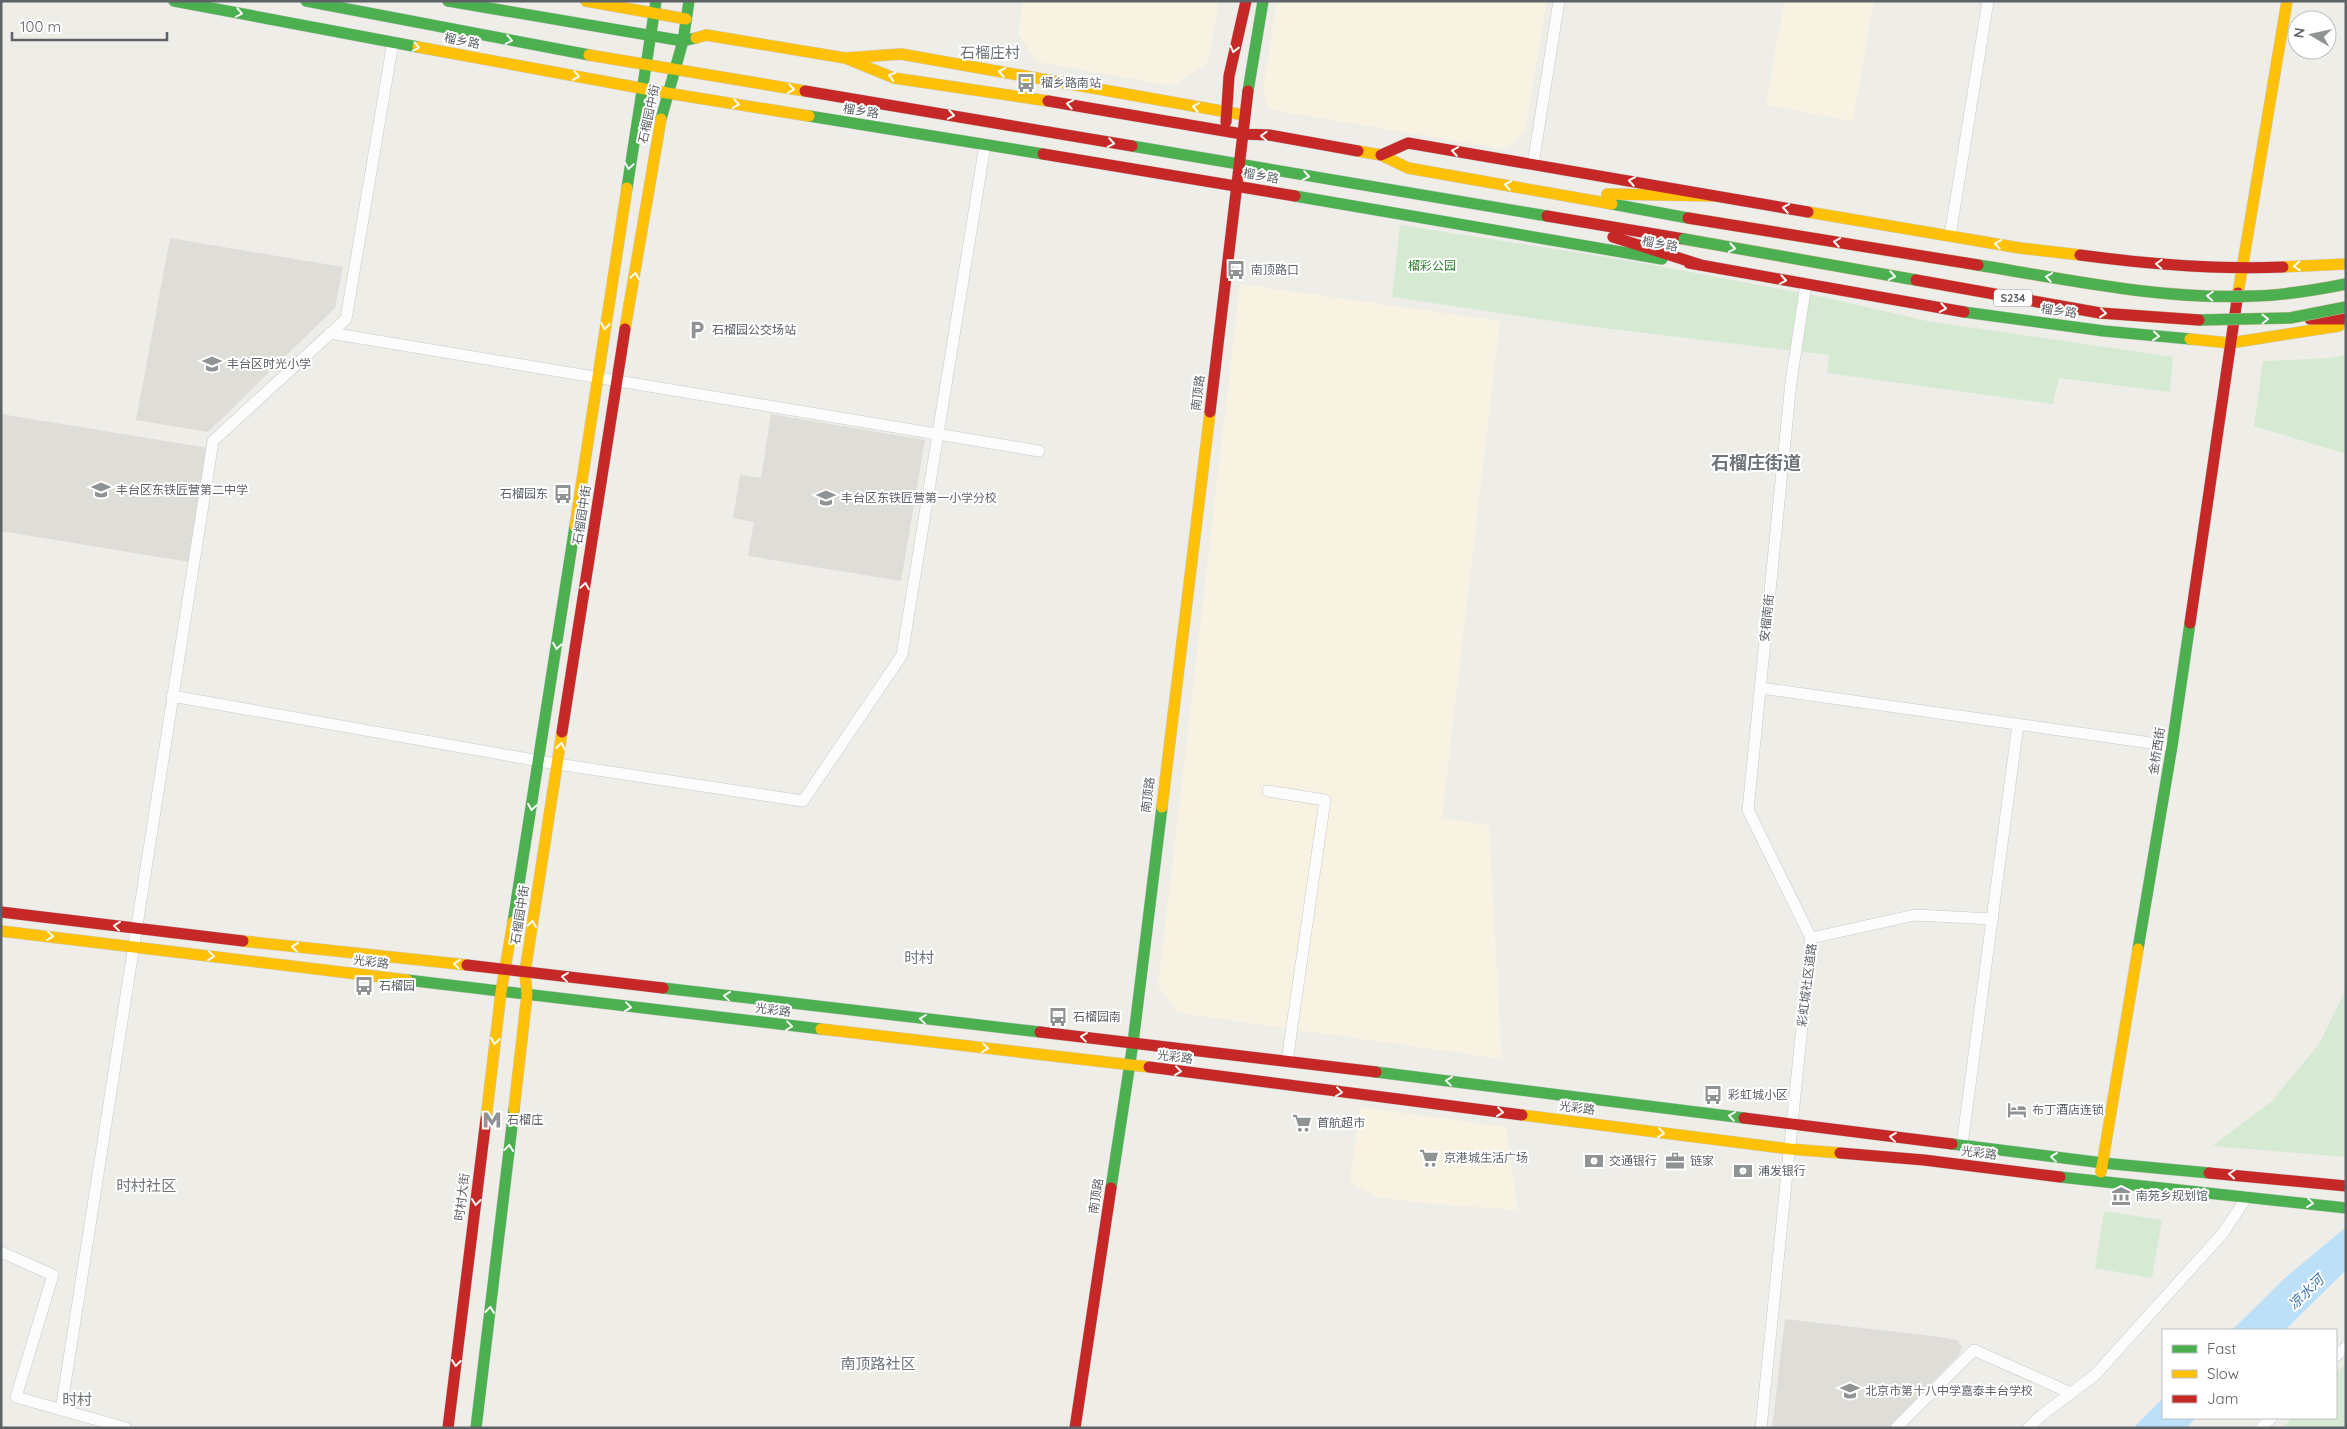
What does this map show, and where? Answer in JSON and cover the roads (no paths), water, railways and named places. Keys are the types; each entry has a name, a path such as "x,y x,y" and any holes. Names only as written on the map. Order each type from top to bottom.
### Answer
{"main road":[{"name":"榴乡路","path":"174,1 641,89 1238,186 1984,315 2104,331 2230,343 2346,325"},
{"name":"榴乡路","path":"306,1 673,71 886,104 1684,239 2100,313 2191,320 2290,318 2346,307"},
{"path":"448,1 683,41 706,35 845,58 894,78 1027,97 1242,134 1269,135 1381,155 1408,168 1556,194 1714,196"},
{"path":"586,1 686,19"},
{"name":"石榴园中街","path":"505,970 656,1"},
{"name":"石榴园中街","path":"527,995 525,972 606,445 662,110 683,41 689,1"},
{"name":"南顶路","path":"1238,164 1226,131 1226,112 1231,62 1246,1"},
{"name":"南顶路","path":"1075,1428 1133,1043 1238,186 1238,164 1244,115 1263,1"},
{"name":"金桥西街","path":"2100,1182 2172,746 2230,343 2287,1"},
{"path":"845,58 901,54 1244,115"},
{"path":"1381,155 1408,143 2020,248 2140,263 2243,269 2346,264"},
{"name":"S234","path":"1556,194 1688,218 2106,287 2213,297 2288,294 2346,284"},
{"path":"1555,218 1701,265"},
{"path":"2290,318 2346,320"},
{"name":"光彩路","path":"1,912 1287,1061 2103,1163 2346,1186"},
{"name":"光彩路","path":"1,931 501,992 1130,1065 1790,1149 1924,1160 2100,1182 2346,1208"},
{"name":"时村大街","path":"448,1428 505,970"},
{"path":"476,1428 527,995"}],"street":[{"path":"1532,164 1559,1"},
{"path":"1950,236 1988,1"},
{"path":"62,1410 213,441 346,319 393,42"},
{"path":"172,696 539,761 802,801 902,655 985,145"},
{"name":"安榴南街","path":"1806,284 1791,382 1748,810 1811,938"},
{"path":"330,333 1039,451"},
{"path":"1760,688 2172,746"},
{"path":"1962,1145 2018,724"},
{"path":"1268,791 1325,800 1287,1061"},
{"name":"彩虹城社区道路","path":"1761,1428 1811,938 1916,915 1993,919"},
{"path":"2028,1428 2042,1415 2095,1375 2223,1233 2247,1197"},
{"path":"1,1252 53,1275 16,1397 62,1410 86,1422 126,1428"},
{"path":"1896,1428 1974,1350 2071,1393"},
{"path":"2261,1428 2270,1419"}],"water":[{"name":"凉水河","path":"2346,1227 2346,1270 2286,1329 2233,1329 2285,1278"},
{"path":"2162,1399 2162,1419 2195,1419 2186,1428 2133,1428"}],"place":[{"name":"榴乡路南站","path":"1026,83"},
{"name":"南顶路口","path":"1236,270"},
{"name":"石榴园公交场站","path":"697,330"},
{"name":"丰台区时光小学","path":"212,364"},
{"name":"丰台区东铁匠营第二中学","path":"101,490"},
{"name":"石榴园东","path":"563,494"},
{"name":"丰台区东铁匠营第一小学分校","path":"826,498"},
{"name":"石榴园","path":"364,986"},
{"name":"石榴园南","path":"1058,1017"},
{"name":"彩虹城小区","path":"1713,1095"},
{"name":"布丁酒店连锁","path":"2017,1110"},
{"name":"石榴庄","path":"492,1120"},
{"name":"首航超市","path":"1302,1123"},
{"name":"京港城生活广场","path":"1429,1158"},
{"name":"交通银行","path":"1594,1161"},
{"name":"链家","path":"1675,1161"},
{"name":"浦发银行","path":"1743,1171"},
{"name":"南苑乡规划馆","path":"2121,1196"},
{"name":"北京市第十八中学嘉泰丰台学校","path":"1850,1391"}],"district":[{"name":"石榴庄村","path":"990,53"},
{"name":"石榴庄街道","path":"1756,463"},
{"name":"时村","path":"919,958"},
{"name":"时村社区","path":"146,1186"},
{"name":"南顶路社区","path":"878,1364"},
{"name":"时村","path":"77,1400"}],"park label":[{"name":"榴彩公园","path":"1432,266"}]}
